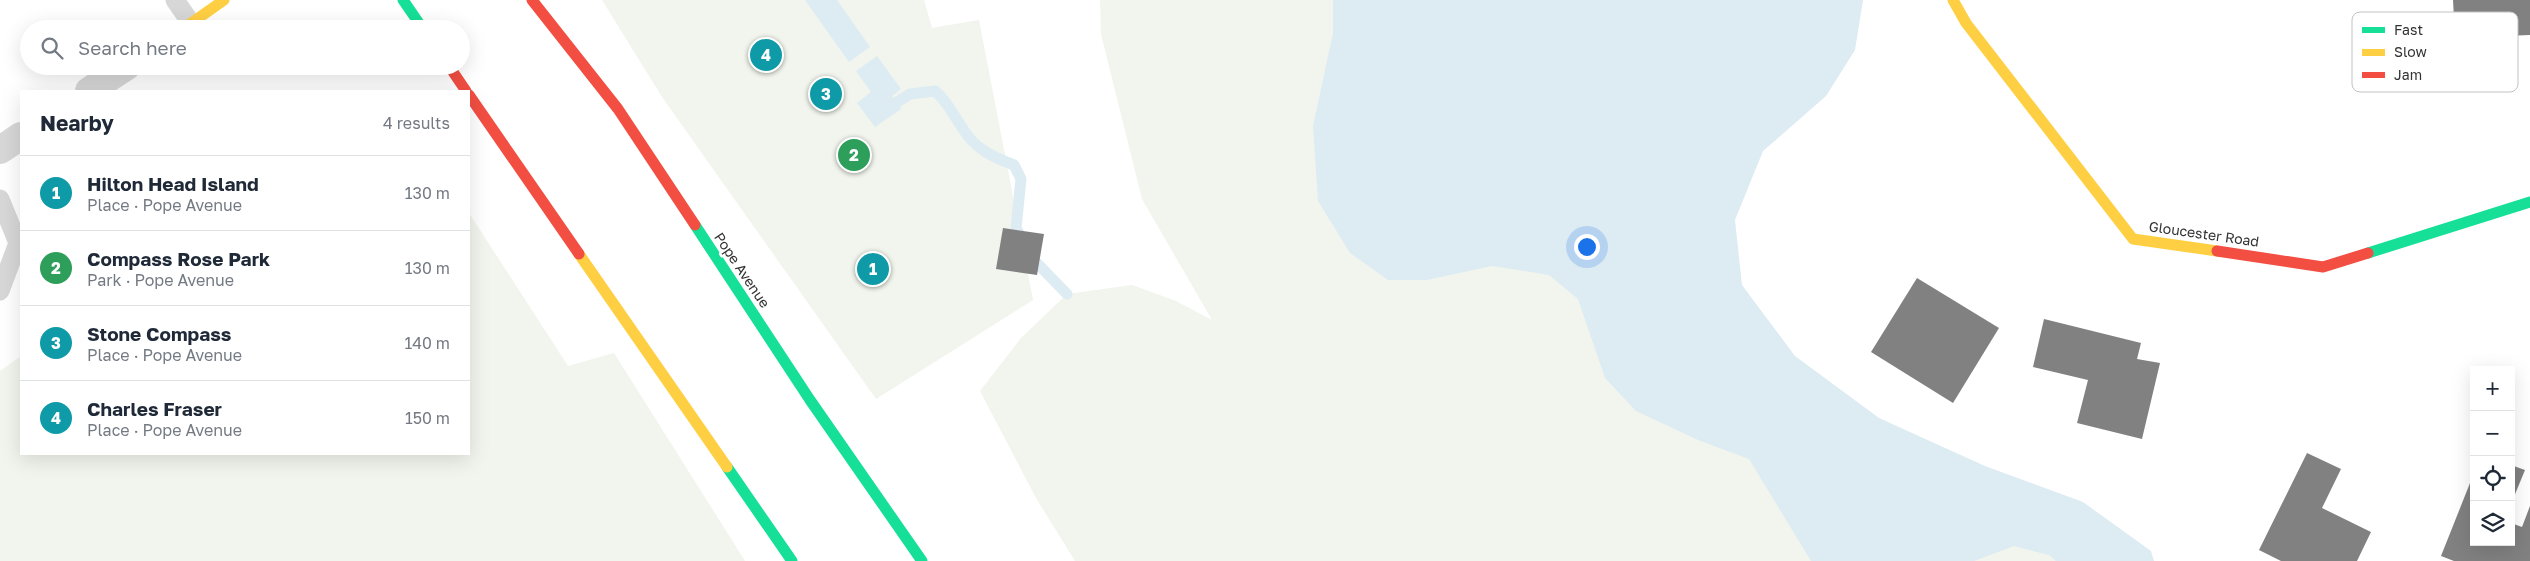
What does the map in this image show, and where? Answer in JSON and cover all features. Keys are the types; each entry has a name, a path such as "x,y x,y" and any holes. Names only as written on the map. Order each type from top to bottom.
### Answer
{"main road":[{"path":"196,20 224,0"},
{"path":"403,0 417,20"},
{"name":"Pope Avenue","path":"532,0 618,109 810,400 922,561"},
{"name":"Gloucester Road","path":"1953,0 1966,23 2133,239 2323,267 2530,202"},
{"path":"455,75 465,90"},
{"path":"470,96 792,561"}],"street":[{"path":"91,90 113,75"},
{"path":"0,150 20,137"}],"lane":[{"path":"175,0 184,20"},
{"path":"0,199 18,243 0,291"}],"shaded area":[{"path":"602,0 924,0 932,28 979,20 1033,300 876,399 662,97"},
{"path":"805,0 837,0 870,47 849,62"},
{"path":"1100,0 1646,0 1658,327 2106,561 1075,561 1036,498 980,391 1021,338 1067,294 1132,285 1176,301 1212,320 1142,199 1101,34"},
{"path":"1333,0 1863,0 1855,50 1826,96 1763,151 1735,220 1742,285 1795,356 1879,418 1985,466 2083,502 2151,551 2154,561 2056,561 2049,555 2014,546 1974,561 1811,561 1749,459 1698,440 1636,411 1605,378 1578,299 1549,275 1492,266 1427,280 1388,280 1350,253 1318,201 1313,126 1333,33"},
{"path":"877,56 901,89 892,96 901,109 875,127 857,103 871,92 856,71"},
{"path":"470,215 568,366 614,353 745,561 0,561 0,371 20,357 20,455 470,455"}],"building":[{"path":"2453,0 2530,0 2530,35 2518,35 2518,12 2454,12"},
{"path":"1003,228 1044,234 1037,275 996,269"},
{"path":"1917,278 1999,328 1953,403 1871,352"},
{"path":"2044,319 2141,343 2137,359 2160,363 2142,439 2077,423 2088,380 2033,367"},
{"path":"2307,453 2341,469 2322,508 2371,532 2357,561 2281,561 2259,550"},
{"path":"2515,466 2525,470 2515,494"},
{"path":"2470,483 2470,546 2515,546 2515,524 2522,527 2530,506 2530,561 2454,561 2441,556"}],"waterway":[{"path":"897,102 910,94 935,91 973,142 992,155 1014,165 1021,179 1016,228 1033,259 1067,294"}],"traffic: fast":[{"path":"403,0 417,20"},
{"path":"2368,253 2530,202"},
{"path":"695,225 810,400 922,561"},
{"path":"727,467 792,561"}],"traffic: slow":[{"path":"196,20 224,0"},
{"path":"1953,0 1966,23 2133,239 2217,251"},
{"path":"579,254 727,467"}],"traffic: jam":[{"path":"532,0 618,109 695,225"},
{"path":"455,75 465,90"},
{"path":"470,96 579,254"},
{"path":"2217,251 2323,267 2368,253"}],"place":[{"name":"Charles Fraser","path":"766,55"},
{"name":"Stone Compass","path":"826,94"},
{"name":"Compass Rose Park","path":"854,155"},
{"name":"Hilton Head Island","path":"873,269"}]}
